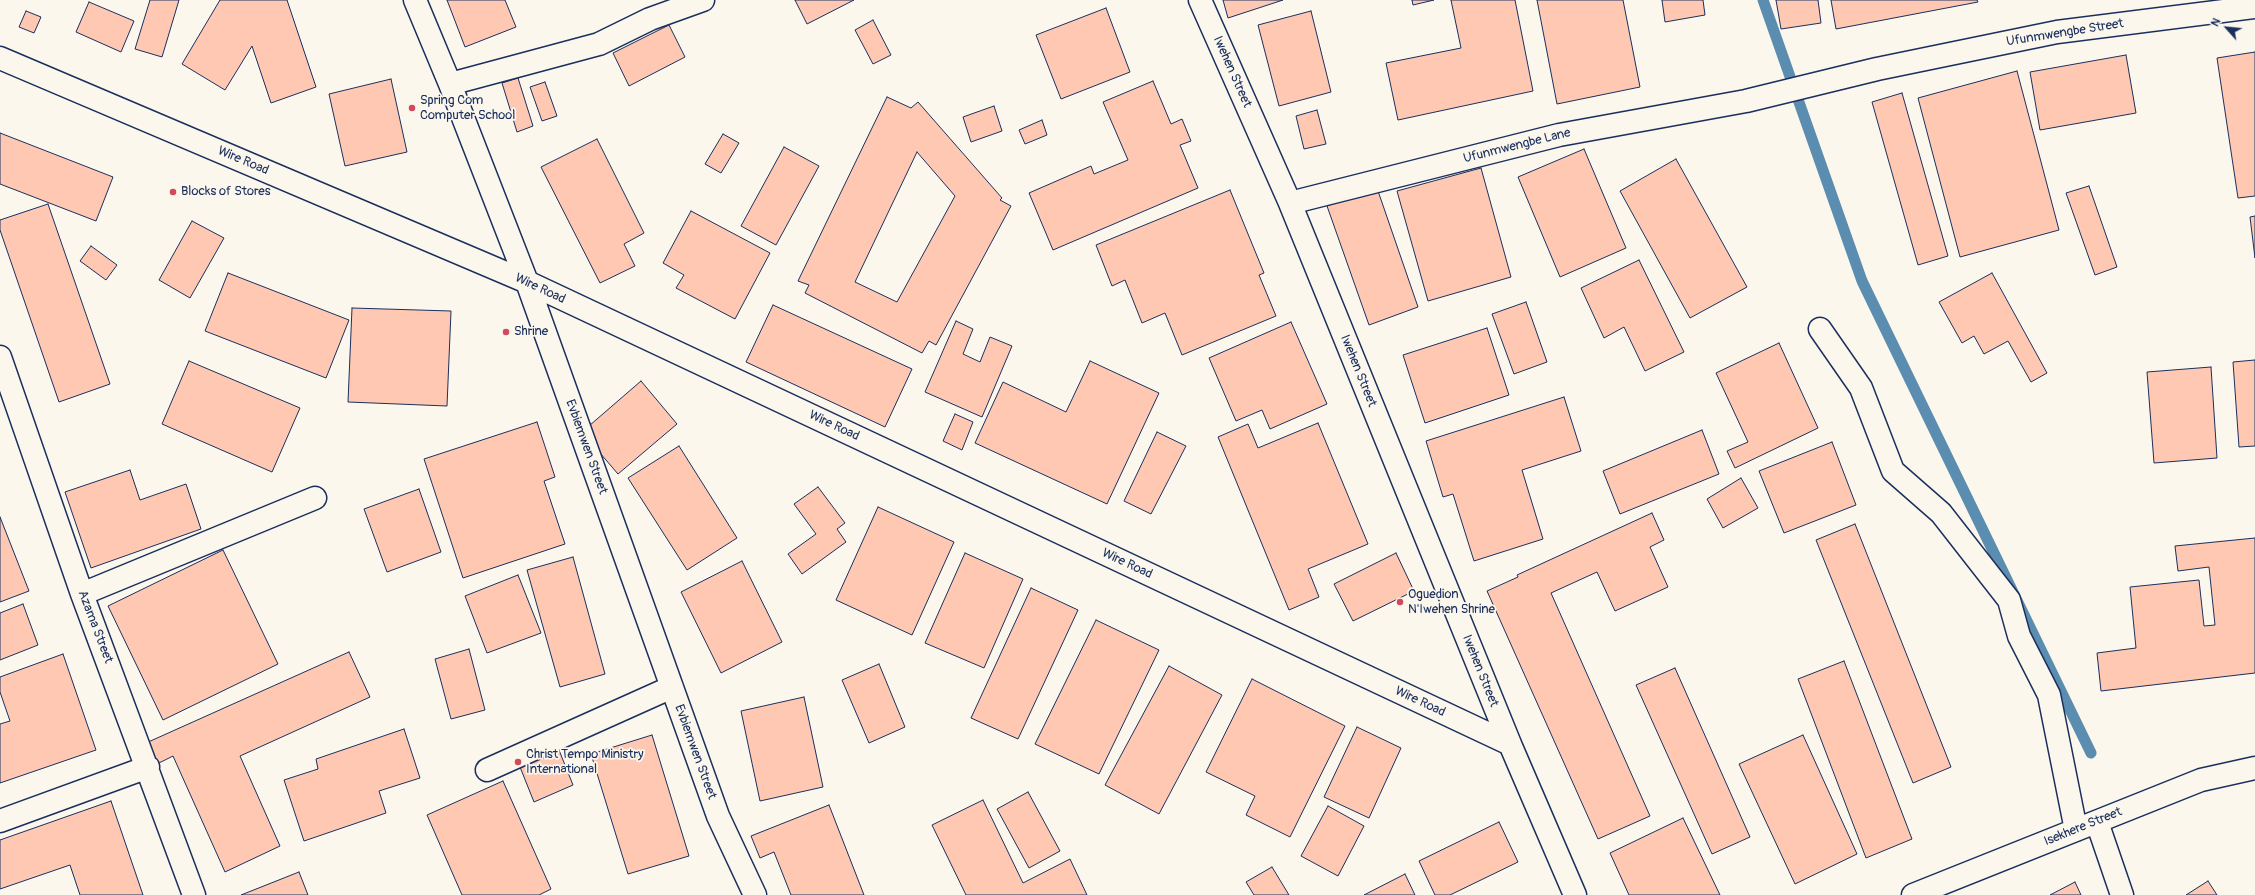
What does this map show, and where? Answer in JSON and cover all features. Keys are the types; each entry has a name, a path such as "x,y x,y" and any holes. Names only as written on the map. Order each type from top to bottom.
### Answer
{"street":[{"name":"Evbiemwen Street","path":"415,0 450,84 527,282 718,816 755,895"},
{"path":"450,84 599,44 650,19 703,0"},
{"name":"Iwehen Street","path":"1200,0 1290,203 1510,744"},
{"name":"Ufunmwengbe Street","path":"1746,101 1877,69 2057,32 2255,7"},
{"name":"Wire Road","path":"0,58 527,282 1510,744"},
{"name":"Ufunmwengbe Lane","path":"1290,203 1559,135 1746,101"},
{"path":"1820,329 1861,388 1893,471 1941,514 2009,600 2019,636 2048,695 2076,830"},
{"name":"Azama Street","path":"0,357 82,594 148,767 194,895"},
{"path":"82,594 315,498"},
{"path":"487,770 672,687"},
{"path":"1510,744 1576,895"},
{"path":"0,822 148,767"},
{"name":"Isekhere Street","path":"1913,895 2201,780 2255,768"},
{"path":"2097,822 2122,895"}],"building":[{"path":"150,0 179,0 162,57 135,49"},
{"path":"220,0 287,0 316,87 271,103 252,46 225,90 182,64"},
{"path":"447,0 505,0 516,27 465,47"},
{"path":"795,0 854,0 807,24"},
{"path":"1223,0 1283,0 1228,18"},
{"path":"1412,0 1434,0 1413,5"},
{"path":"1451,0 1515,0 1533,91 1398,120 1386,63 1461,48"},
{"path":"1537,0 1623,0 1640,87 1557,104"},
{"path":"1662,0 1703,0 1705,15 1665,22"},
{"path":"1776,0 1818,0 1821,23 1781,29"},
{"path":"1831,0 1977,0 1978,2 1836,29"},
{"path":"89,2 134,21 121,52 76,32"},
{"path":"1106,8 1130,72 1061,99 1036,35"},
{"path":"26,11 41,17 34,33 19,27"},
{"path":"1311,11 1331,92 1279,106 1258,25"},
{"path":"873,20 891,55 873,64 855,30"},
{"path":"669,25 685,57 629,86 613,53"},
{"path":"2255,52 2255,196 2238,198 2217,58"},
{"path":"2126,55 2136,113 2040,130 2030,72"},
{"path":"2017,71 2059,230 1960,257 1918,98"},
{"path":"518,78 533,126 517,132 502,83"},
{"path":"391,79 407,152 345,166 329,94"},
{"path":"1153,81 1171,124 1182,119 1191,141 1180,145 1198,188 1053,250 1029,193 1091,166 1094,174 1128,160 1103,102"},
{"path":"545,82 557,116 542,121 530,87"},
{"path":"1902,93 1948,256 1918,265 1872,102"},
{"path":"887,97 911,108 918,102 1002,198 1000,200 1011,206 936,345 929,341 922,353 805,293 809,285 798,281","holes":["917,152 955,196 897,302 855,282"]},
{"path":"994,106 1002,131 971,142 963,117"},
{"path":"1317,110 1326,144 1304,149 1296,116"},
{"path":"1042,120 1047,135 1025,144 1019,130"},
{"path":"0,133 113,177 96,221 0,184"},
{"path":"723,134 739,143 721,173 705,164"},
{"path":"597,139 644,233 624,244 635,266 600,283 541,167"},
{"path":"784,147 819,166 776,245 741,226"},
{"path":"1584,149 1626,248 1560,277 1518,177"},
{"path":"1676,159 1747,287 1690,318 1620,191"},
{"path":"1481,168 1511,277 1428,301 1397,191"},
{"path":"2089,186 2117,267 2095,275 2066,193"},
{"path":"1377,188 1418,307 1369,325 1327,206"},
{"path":"1230,190 1264,273 1259,275 1276,316 1182,355 1165,313 1142,323 1125,280 1112,286 1096,245"},
{"path":"48,204 110,384 59,402 0,230 0,220"},
{"path":"691,211 770,253 735,319 676,288 684,275 663,263"},
{"path":"2255,216 2255,258 2250,217"},
{"path":"192,221 224,238 190,298 159,280"},
{"path":"91,246 117,265 106,280 80,261"},
{"path":"1639,260 1684,352 1645,371 1624,327 1604,338 1581,288"},
{"path":"228,273 349,320 326,378 205,331"},
{"path":"1992,273 2047,373 2031,382 2008,341 1984,354 1974,336 1962,343 1939,302"},
{"path":"1526,302 1547,362 1514,374 1492,314"},
{"path":"773,305 912,369 885,427 746,362"},
{"path":"352,308 451,311 447,406 348,402"},
{"path":"956,321 973,329 963,354 980,362 990,337 1012,346 982,417 925,392"},
{"path":"1291,322 1327,404 1270,429 1262,410 1236,421 1209,358"},
{"path":"1487,328 1509,395 1425,423 1403,355"},
{"path":"1779,343 1818,428 1735,468 1727,451 1748,442 1716,373"},
{"path":"2255,360 2255,446 2239,447 2233,362"},
{"path":"189,361 300,408 272,472 162,424"},
{"path":"1090,361 1159,393 1107,504 975,443 1003,382 1066,412"},
{"path":"2211,367 2217,458 2154,463 2147,372"},
{"path":"641,381 677,424 618,474 582,432"},
{"path":"1564,397 1581,451 1522,470 1543,539 1474,561 1453,494 1443,497 1426,441"},
{"path":"955,414 973,422 962,450 943,441"},
{"path":"537,422 555,477 544,481 565,544 463,578 424,459"},
{"path":"1318,423 1368,544 1308,569 1319,597 1289,610 1218,437 1248,424 1258,448"},
{"path":"1702,430 1719,474 1620,514 1603,471"},
{"path":"1157,432 1186,446 1151,514 1124,501"},
{"path":"1832,442 1856,505 1784,533 1759,471"},
{"path":"679,446 737,538 687,570 628,478"},
{"path":"130,470 140,500 186,484 201,529 91,568 65,492"},
{"path":"1741,478 1758,508 1723,528 1707,499"},
{"path":"818,487 845,523 837,529 846,542 802,574 788,554 816,534 794,504"},
{"path":"419,489 441,552 387,572 364,509"},
{"path":"878,507 954,542 912,635 836,600"},
{"path":"1652,513 1664,540 1650,547 1668,587 1615,611 1597,572 1551,593 1650,816 1598,839 1487,591 1518,577 1517,575"},
{"path":"0,517 29,591 0,602"},
{"path":"1855,524 1951,767 1913,783 1816,540"},
{"path":"2255,538 2255,673 2101,691 2097,653 2136,648 2130,587 2199,580 2204,626 2215,625 2209,567 2178,571 2175,546"},
{"path":"223,550 278,664 163,720 108,606"},
{"path":"965,553 1023,579 984,668 925,643"},
{"path":"1396,553 1414,591 1353,621 1334,584"},
{"path":"573,557 605,674 560,687 527,570"},
{"path":"742,561 782,642 721,673 681,592"},
{"path":"518,575 541,633 487,653 465,596"},
{"path":"1031,588 1078,610 1018,739 971,718"},
{"path":"23,604 38,645 0,660 0,613"},
{"path":"1096,620 1159,650 1099,774 1035,744"},
{"path":"469,649 485,710 451,719 435,659"},
{"path":"349,652 370,697 240,756 280,846 225,872 173,756 155,765 146,743"},
{"path":"63,654 96,750 0,783 0,724 10,721 0,692 0,677"},
{"path":"1844,661 1912,839 1866,858 1798,679"},
{"path":"879,664 905,727 869,743 842,680"},
{"path":"1169,666 1222,695 1159,814 1105,785"},
{"path":"1675,668 1750,837 1712,854 1636,685"},
{"path":"1252,679 1345,726 1290,837 1246,815 1255,796 1206,772"},
{"path":"804,697 823,787 760,801 741,711"},
{"path":"1357,727 1401,748 1369,818 1324,797"},
{"path":"404,729 420,778 379,791 386,813 304,841 284,780 318,769 316,759"},
{"path":"652,735 689,856 628,874 591,754"},
{"path":"1803,735 1857,854 1795,884 1739,764"},
{"path":"557,745 573,785 534,802 518,762"},
{"path":"503,781 551,889 539,895 462,895 427,815"},
{"path":"1028,792 1060,851 1029,868 997,809"},
{"path":"983,800 1023,883 1070,859 1087,895 966,895 932,825"},
{"path":"111,801 143,895 80,895 70,865 0,889 0,840"},
{"path":"829,805 864,895 791,895 774,852 760,858 751,836"},
{"path":"1328,806 1364,826 1338,876 1301,856"},
{"path":"1683,818 1720,895 1629,895 1610,853"},
{"path":"1499,822 1518,862 1450,895 1435,895 1419,861"},
{"path":"1272,867 1289,895 1254,895 1246,882"},
{"path":"299,872 308,895 241,895"},
{"path":"1405,874 1415,895 1364,895"},
{"path":"2208,881 2217,895 2186,895"},
{"path":"2075,882 2081,895 2050,895"}],"waterway":[{"path":"1763,0 1862,281 2091,753"}],"place":[{"name":"Spring Com Computer School","path":"412,108"},
{"name":"Blocks of Stores","path":"173,192"},
{"name":"Shrine","path":"506,332"},
{"name":"Oguedion N'Iwehen Shrine","path":"1400,602"},
{"name":"Christ Tempo Ministry International","path":"518,762"}]}
